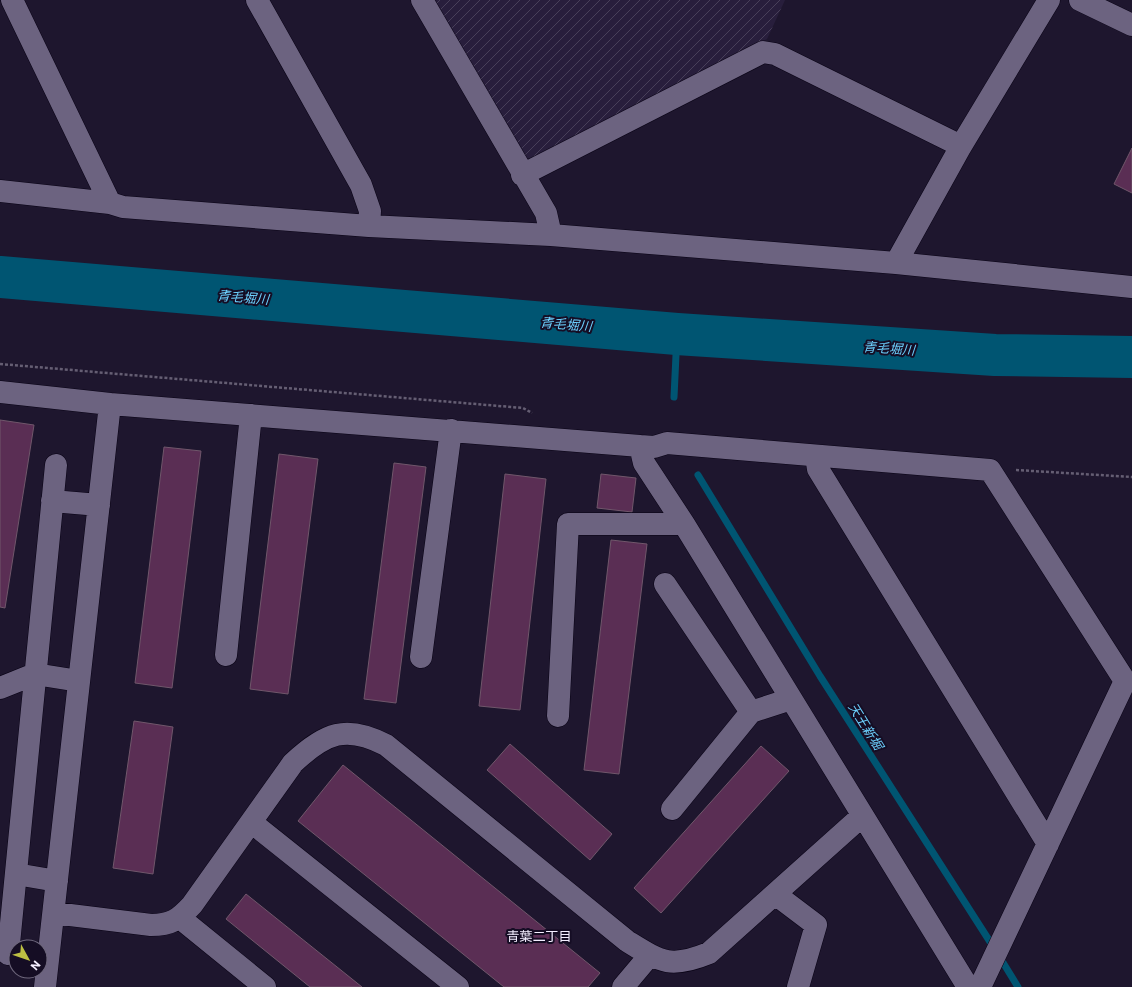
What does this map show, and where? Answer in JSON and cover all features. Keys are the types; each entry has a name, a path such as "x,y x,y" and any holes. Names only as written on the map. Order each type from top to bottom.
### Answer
{"street":[{"path":"12,0 110,203"},
{"path":"257,0 361,184 370,210 369,226"},
{"path":"422,0 522,175 546,213 551,235"},
{"path":"896,263 961,146 1049,0"},
{"path":"1080,0 1132,26"},
{"path":"522,175 763,52 775,54 961,146"},
{"path":"0,190 110,203 123,207 369,226 551,235 896,263 1132,287"},
{"path":"0,392 110,404 640,446 654,447 667,443 990,470 1125,680 1004,936 977,984 862,816 684,524 644,463 640,446"},
{"path":"45,987 110,404"},
{"path":"226,655 251,415"},
{"path":"421,657 451,430"},
{"path":"816,456 818,469 1048,844"},
{"path":"10,939 56,465"},
{"path":"52,501 99,506"},
{"path":"558,716 568,524 684,524"},
{"path":"665,584 751,712"},
{"path":"0,688 36,674 79,681"},
{"path":"672,809 751,712 791,698"},
{"path":"54,914 151,925 166,925 180,918 192,905 293,763 310,747 333,735 351,733 370,737 386,745 627,941 650,955 671,963 689,961 708,953 862,816"},
{"path":"251,822 458,987"},
{"path":"16,874 57,881"},
{"path":"775,894 816,925 798,987"},
{"path":"180,918 265,987"},
{"path":"623,987 650,955"}],"path":[{"path":"0,364 523,408 535,415"},
{"path":"990,470 1015,470 1132,477"}],"shaded area":[{"path":"432,0 785,0 767,39 537,157 524,159"}],"building":[{"path":"1132,148 1132,193 1114,184"},
{"path":"0,420 34,425 5,608 0,607"},
{"path":"164,447 201,451 172,688 135,683"},
{"path":"279,454 318,459 288,694 250,689"},
{"path":"394,463 426,467 396,703 364,699"},
{"path":"505,474 546,479 520,710 479,706"},
{"path":"601,474 636,478 632,512 597,508"},
{"path":"611,540 647,544 619,774 584,770"},
{"path":"134,721 173,727 153,874 113,868"},
{"path":"510,744 612,834 590,860 487,770"},
{"path":"761,746 789,771 661,913 634,888"},
{"path":"343,765 600,973 588,987 504,987 298,821"},
{"path":"246,894 362,987 310,987 226,919"}],"waterway":[{"name":"青毛堀川","path":"0,277 677,334 995,355 1132,357"},
{"path":"674,397 677,334"},
{"name":"天王新堀","path":"698,475 820,676 994,948"},
{"name":"天王新堀","path":"999,956 1018,987"}],"district":[{"name":"青葉二丁目","path":"539,936"}]}
